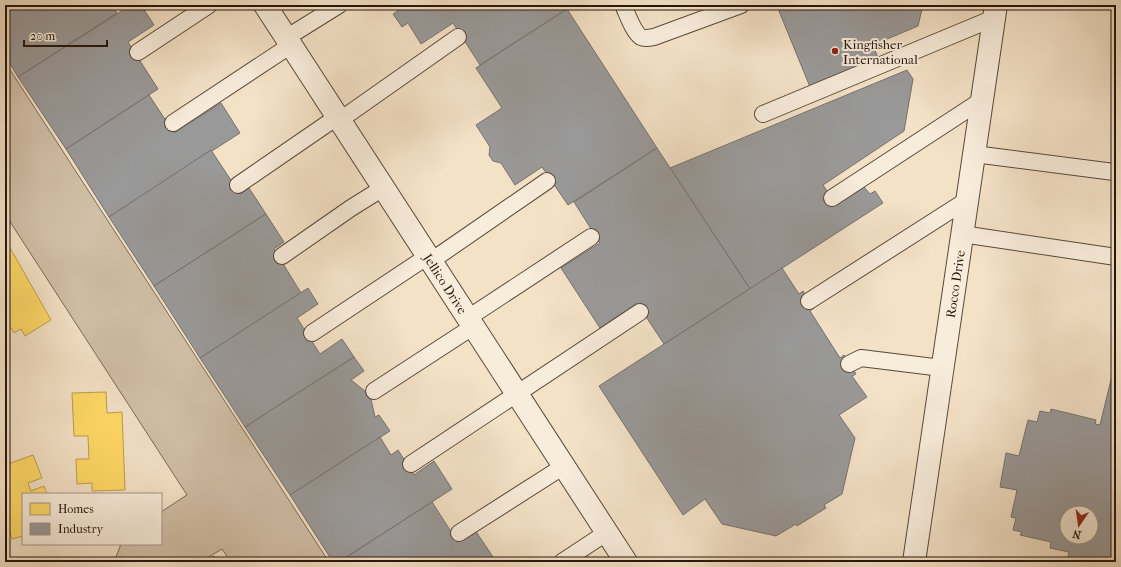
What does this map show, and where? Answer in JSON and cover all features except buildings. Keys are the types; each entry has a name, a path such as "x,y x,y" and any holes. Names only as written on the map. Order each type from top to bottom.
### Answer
{"street":[{"name":"Jellico Drive","path":"265,5 626,562"},
{"name":"Rocco Drive","path":"914,562 995,11"}],"lane":[{"path":"138,52 210,5"},
{"path":"173,123 339,5"},
{"path":"623,5 635,29 640,36 646,38 654,37 741,5"},
{"path":"763,114 995,11"},
{"path":"238,185 458,37"},
{"path":"832,198 982,100"},
{"path":"974,154 1114,172"},
{"path":"312,333 547,181"},
{"path":"282,256 351,208 383,188"},
{"path":"809,301 967,200"},
{"path":"962,234 1116,258"},
{"path":"374,391 592,237"},
{"path":"410,464 640,312"},
{"path":"849,364 861,358 942,368"},
{"path":"459,533 564,466"},
{"path":"562,562 606,533"}],"shaded area":[{"path":"5,62 329,562 231,562 222,549 200,562 114,562 121,545 162,545 162,511 187,495 5,214"}],"place":[{"name":"Kingfisher International","path":"835,51"}]}
